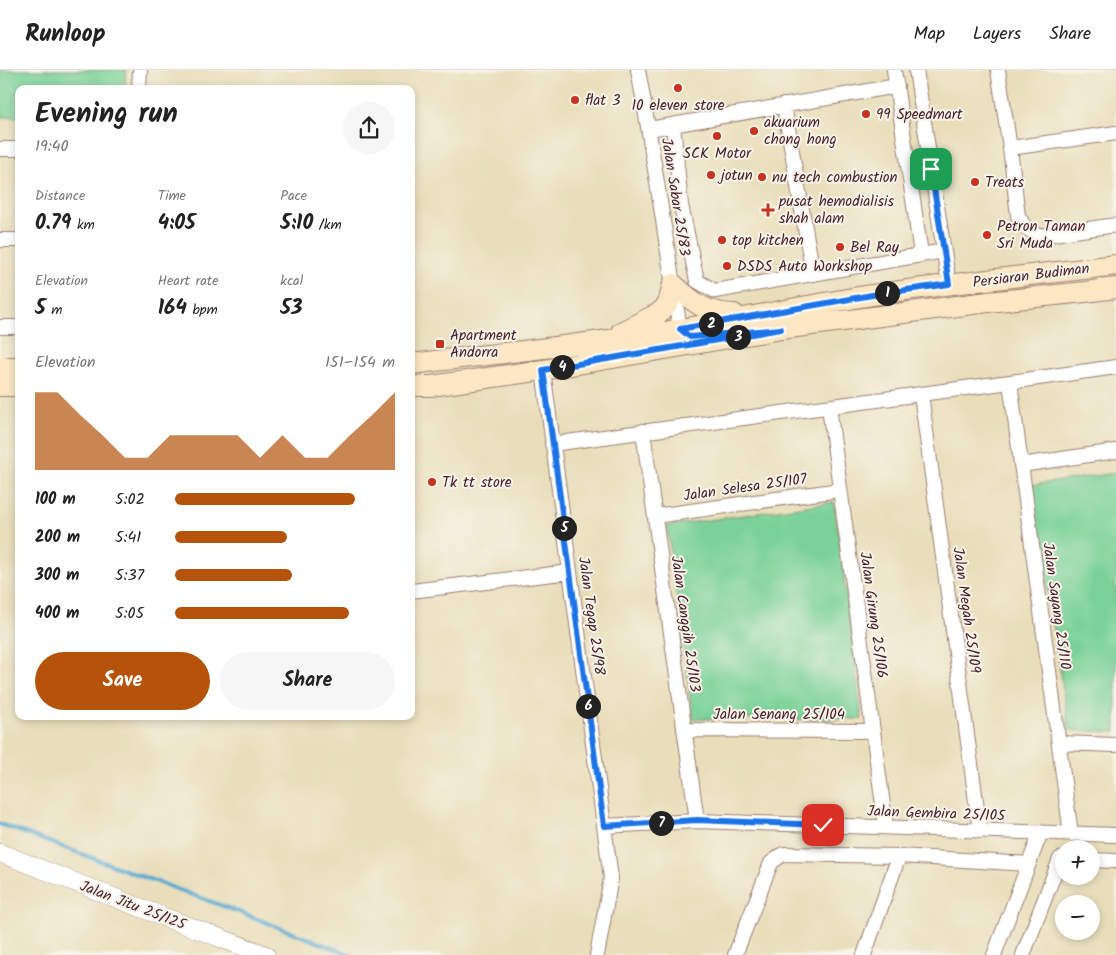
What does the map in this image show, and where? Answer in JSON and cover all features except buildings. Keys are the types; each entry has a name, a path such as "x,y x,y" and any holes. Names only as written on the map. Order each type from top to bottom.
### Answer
{"main road":[{"name":"Persiaran Budiman","path":"415,364 680,329 878,294 1116,265"},
{"path":"1075,270 1090,274 1092,277 1093,284 1084,292"},
{"path":"603,340 659,313 668,304 673,284 697,305 719,314 758,315"},
{"name":"Persiaran Budiman","path":"415,386 431,386 543,370 781,329 988,302 1116,288"},
{"path":"680,329 690,337 781,329"},
{"path":"415,365 524,361 531,362 543,370"},
{"path":"0,367 15,367"},
{"path":"0,386 15,386"}],"street":[{"path":"139,85 140,70"},
{"name":"Jalan Sabar 25/83","path":"638,70 649,128 680,329"},
{"path":"894,70 922,254"},
{"path":"916,70 949,284"},
{"path":"998,70 1018,216 1025,227 1039,236 1116,225"},
{"path":"649,128 897,86"},
{"path":"784,105 813,274"},
{"path":"673,125 681,205 697,281 715,291 944,250"},
{"path":"1010,148 1116,132"},
{"path":"0,149 15,149"},
{"path":"0,240 15,240"},
{"path":"0,326 15,327"},
{"path":"552,444 1116,367"},
{"name":"Jalan Tegap 25/98","path":"543,370 611,878 597,955"},
{"name":"Jalan Sayang 25/110","path":"1010,382 1071,834"},
{"name":"Jalan Megah 25/109","path":"921,394 980,831"},
{"name":"Jalan Girung 25/106","path":"829,407 886,827"},
{"name":"Jalan Canggih 25/103","path":"643,431 697,820"},
{"path":"1021,465 1116,451"},
{"name":"Jalan Selesa 25/107","path":"655,516 840,490"},
{"path":"415,591 570,572"},
{"name":"Jalan Senang 25/104","path":"684,730 873,731"},
{"path":"1059,743 1116,744"},
{"name":"Jalan Gembira 25/105","path":"604,826 697,820 1116,836"},
{"path":"994,955 1041,832"},
{"name":"Jalan Jitu 25/125","path":"0,853 266,955"},
{"path":"735,955 771,863 783,854 899,856 1029,864"},
{"path":"864,955 899,856"},
{"path":"1100,860 1116,861"},
{"path":"1023,955 1055,872"}],"green space":[{"path":"0,70 126,70 125,85 15,85 15,117 0,117"},
{"path":"1116,473 1116,732 1069,730 1032,485"},
{"path":"834,502 862,719 693,719 667,526"}],"waterway":[{"path":"0,824 351,955"}],"place":[{"name":"10 eleven store","path":"678,88"},
{"name":"flat 3","path":"575,100"},
{"name":"99 Speedmart","path":"866,114"},
{"name":"akuarium chong hong","path":"754,131"},
{"name":"SCK Motor","path":"717,136"},
{"name":"jotun","path":"711,175"},
{"name":"nu tech combustion","path":"762,177"},
{"name":"Treats","path":"975,182"},
{"name":"pusat hemodialisis shah alam","path":"768,210"},
{"name":"Petron Taman Sri Muda","path":"987,235"},
{"name":"top kitchen","path":"722,240"},
{"name":"Bel Ray","path":"840,247"},
{"name":"DSDS Auto Workshop","path":"727,266"},
{"name":"Apartment Andorra","path":"440,344"},
{"name":"Tk tt store","path":"432,482"}],"route":[{"path":"823,825 697,820 604,826 543,370 781,329 690,337 680,329 878,294 949,284 931,169"}]}
